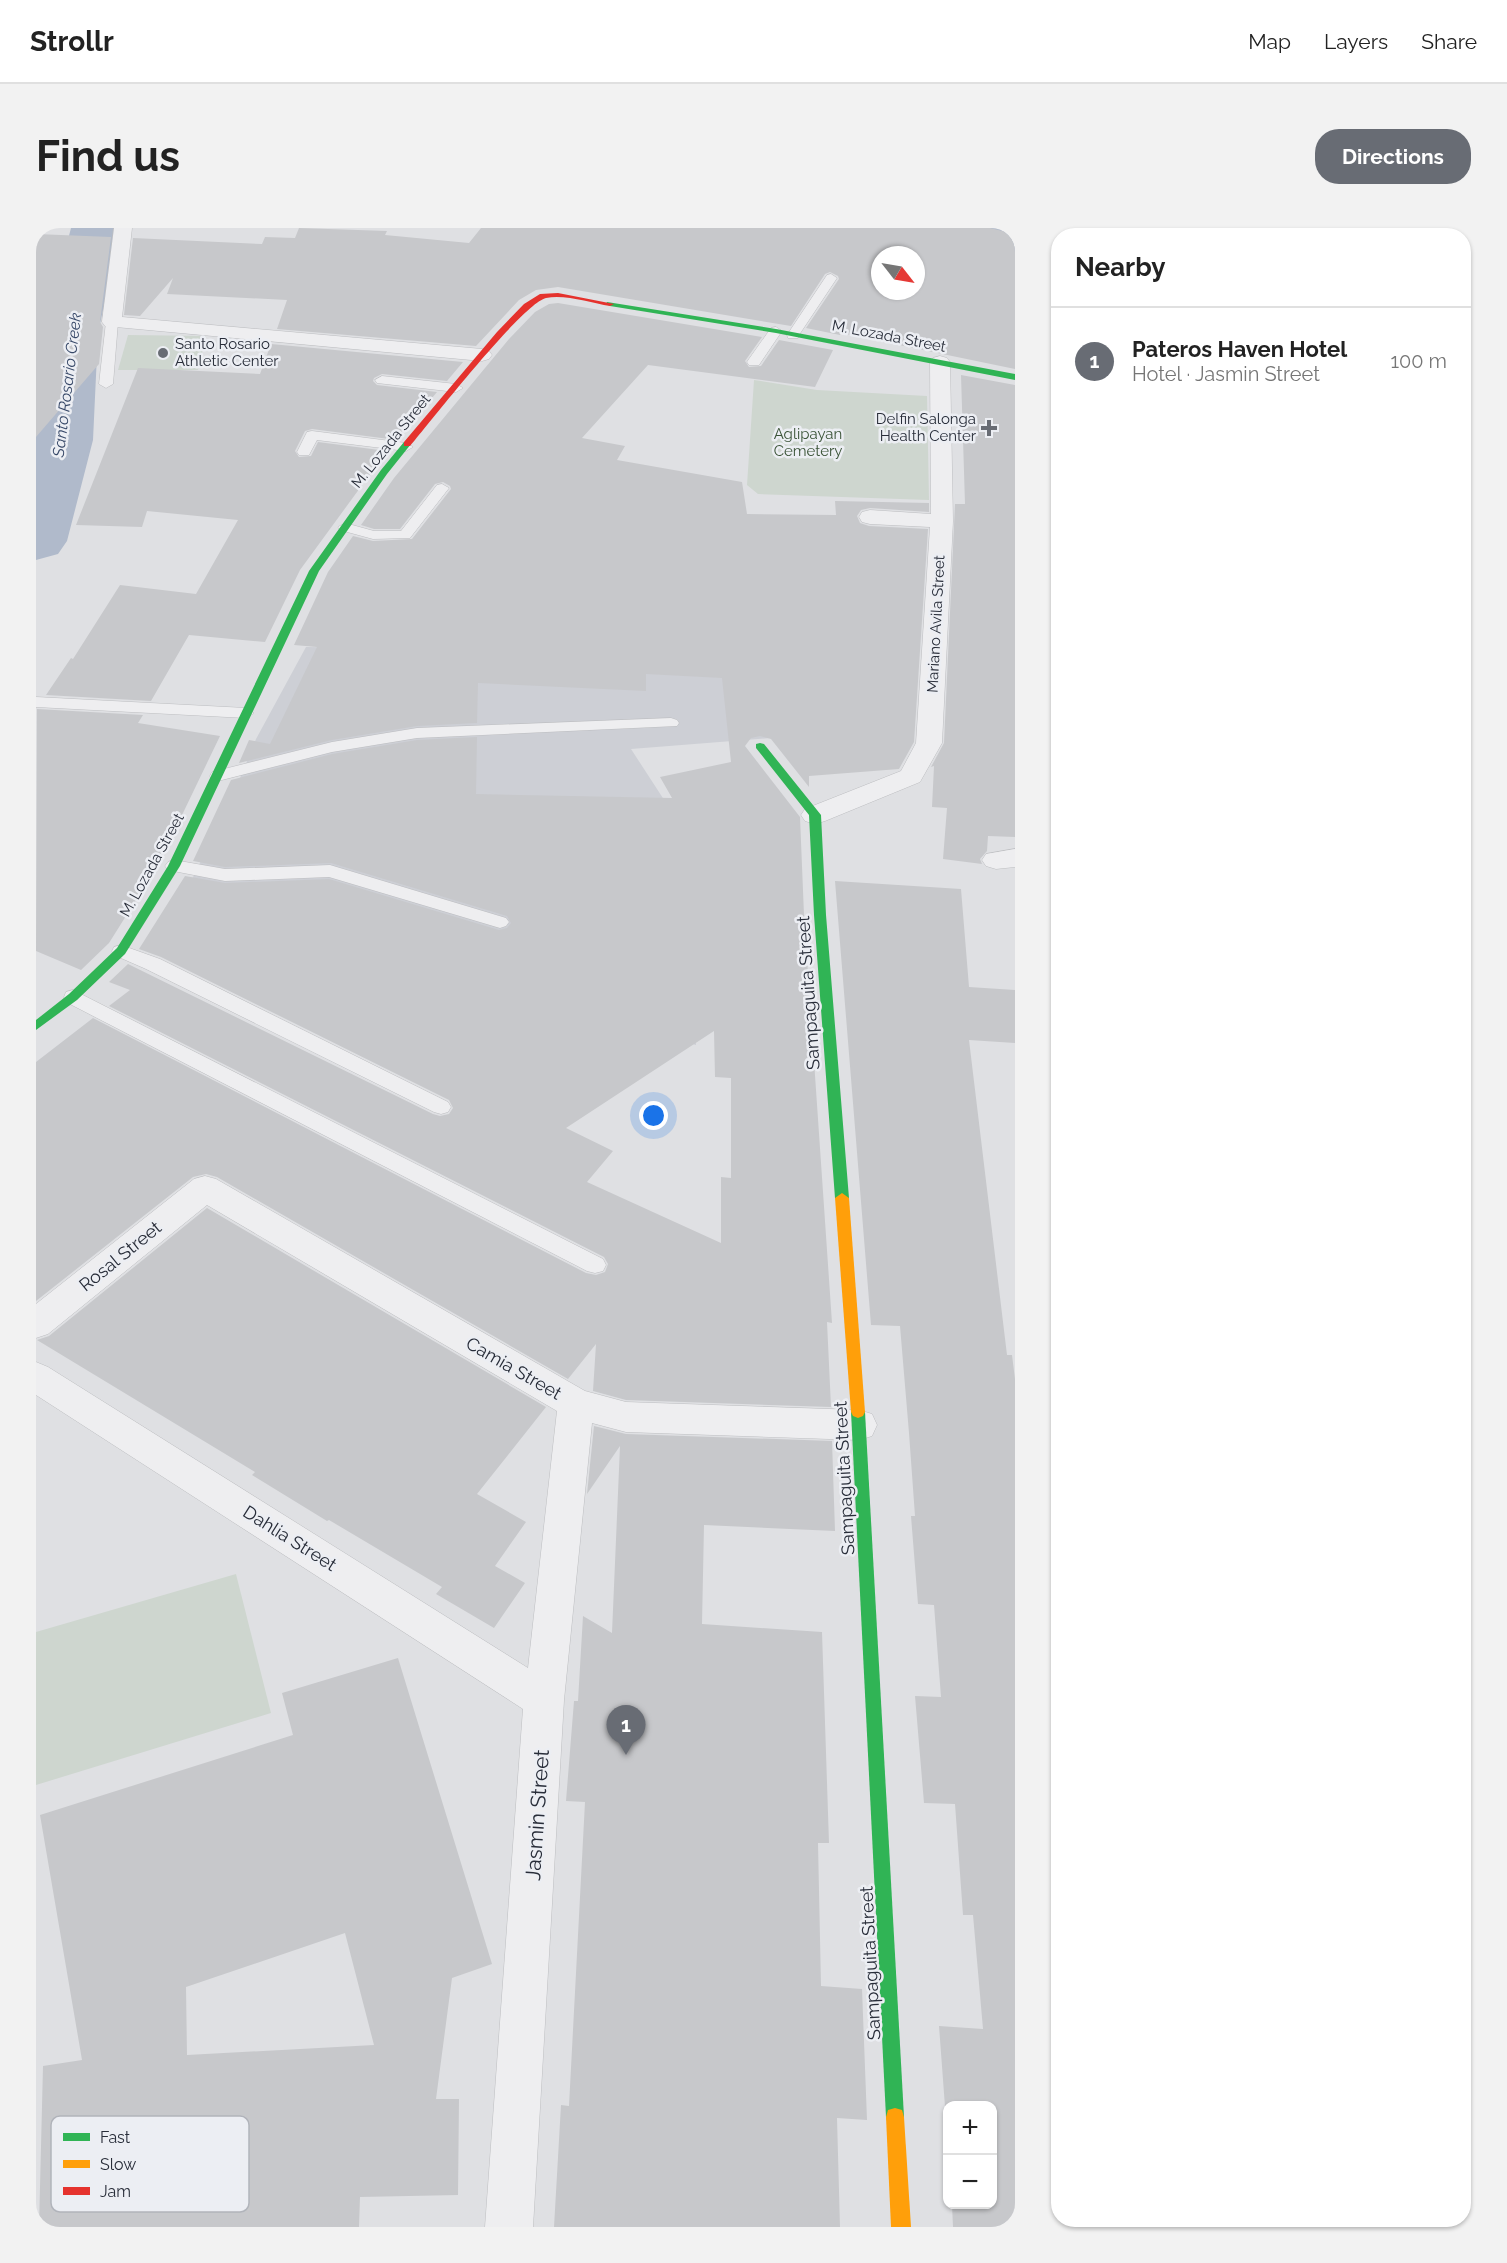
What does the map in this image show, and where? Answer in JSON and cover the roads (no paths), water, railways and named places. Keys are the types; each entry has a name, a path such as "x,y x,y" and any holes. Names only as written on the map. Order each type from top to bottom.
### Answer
{"street":[{"path":"123,228 112,322 482,355"},
{"name":"M. Lozada Street","path":"36,1026 73,997 121,951 174,866 314,571 384,472 482,355 527,306 543,296 558,295 776,331 1015,376"},
{"name":"Mariano Avila Street","path":"815,815 911,776 929,742 942,521 940,362"},
{"path":"870,517 942,521"},
{"path":"760,746 815,815"},
{"name":"Sampaguita Street","path":"815,815 820,915 860,1425 901,2227"},
{"name":"Camia Street","path":"205,1188 576,1404 626,1416 860,1425"},
{"name":"Rosal Street","path":"36,1324 205,1188"},
{"name":"Dahlia Street","path":"36,1377 544,1700"},
{"name":"Jasmin Street","path":"509,2227 544,1700 576,1404"}],"lane":[{"path":"793,335 831,278"},
{"path":"106,384 112,322"},
{"path":"754,362 776,331"},
{"path":"382,380 456,388"},
{"path":"304,452 312,435 406,447"},
{"path":"345,527 374,535 405,534 442,488"},
{"path":"36,702 246,713"},
{"path":"218,776 333,747 417,733 671,723"},
{"path":"174,866 225,875 330,871 500,922"},
{"path":"121,951 164,969 441,1107"},
{"path":"73,997 595,1265"}],"waterway":[{"name":"Santo Rosario Creek","path":"36,541 64,440 71,333 96,228"},
{"name":"Santo Rosario Creek","path":"998,228 1015,238"}],"place":[{"name":"Santo Rosario Athletic Center","path":"163,353"},
{"name":"Delfin Salonga Health Center","path":"989,428"},
{"name":"Pateros Haven Hotel","path":"626,1755"}],"park label":[{"name":"Aglipayan Cemetery","path":"808,442"}]}
